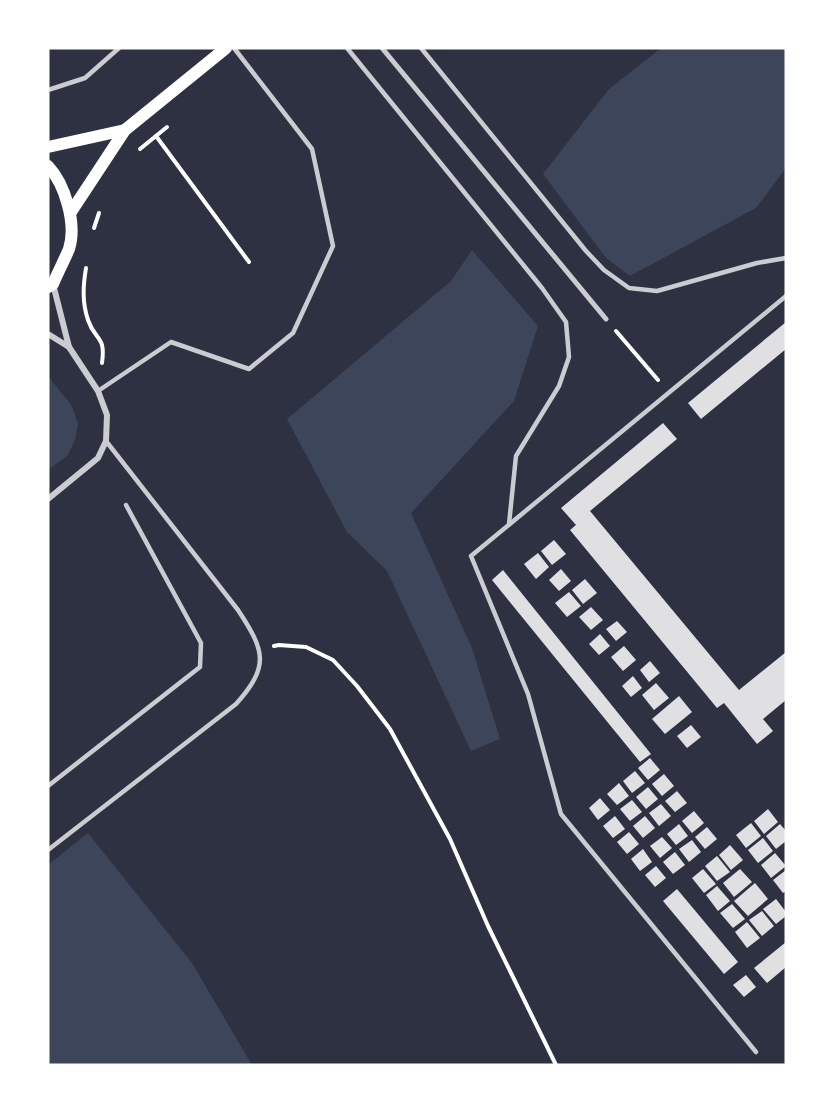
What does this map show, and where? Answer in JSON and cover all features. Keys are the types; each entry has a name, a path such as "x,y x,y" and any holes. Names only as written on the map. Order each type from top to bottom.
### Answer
{"main road":[{"path":"71,212 125,130 226,48"},
{"path":"48,147 125,130"},
{"path":"48,166 56,174 71,212 69,247 50,285"}],"street":[{"path":"382,48 606,318"},
{"path":"48,499 98,458 106,441 106,415 98,390 69,347 50,285"},
{"path":"48,334 69,347"}],"lane":[{"path":"48,90 85,78 119,48"},
{"path":"98,390 171,342 249,369 293,333 333,246 312,149 234,48"},
{"path":"347,48 542,288 566,322 569,357 559,386 516,456 509,524"},
{"path":"421,48 586,251 604,270 629,288 657,291 757,263 786,258"},
{"path":"756,1052 561,814 528,694 471,556 786,296"},
{"path":"48,850 236,704 251,688 260,669 260,652 256,637 238,610 106,441"},
{"path":"48,786 200,667 201,643 126,505"}],"path":[{"path":"139,150 174,122"},
{"path":"156,136 249,262"},
{"path":"93,234 101,207"},
{"path":"86,267 82,290 88,321 104,347 98,390"},
{"path":"606,318 668,393"},
{"path":"260,652 279,645 306,646 333,660 357,686 390,729 450,839 488,926 556,1065"}],"shaded area":[{"path":"661,48 786,48 786,168 756,208 630,276 606,258 543,174 609,89"},
{"path":"472,250 538,326 514,401 411,513 472,648 500,739 471,751 387,571 347,532 287,419 451,281"},
{"path":"48,376 72,406 78,424 75,440 68,455 48,470"},
{"path":"88,833 192,963 252,1065 48,1065 48,865"}],"building":[{"path":"786,322 786,349 701,419 688,403"},
{"path":"663,423 677,439 590,511 739,690 786,652 786,700 763,719 773,731 757,744 724,703 717,708 570,530 576,525 561,508"},
{"path":"554,540 566,554 552,565 541,551"},
{"path":"538,553 549,567 536,579 524,564"},
{"path":"561,569 571,581 559,591 549,580"},
{"path":"503,570 651,754 640,762 492,580"},
{"path":"585,579 597,593 583,604 572,590"},
{"path":"569,592 581,606 567,617 555,603"},
{"path":"591,607 603,620 591,630 579,617"},
{"path":"617,621 627,632 616,641 606,629"},
{"path":"600,634 610,646 599,655 589,644"},
{"path":"624,646 636,660 623,671 611,657"},
{"path":"650,661 660,673 649,682 640,670"},
{"path":"633,676 642,688 631,697 622,686"},
{"path":"656,683 669,698 654,710 642,695"},
{"path":"679,696 692,712 665,734 652,719"},
{"path":"691,725 701,737 687,748 677,736"},
{"path":"650,758 660,770 648,780 638,768"},
{"path":"635,771 645,783 632,793 623,781"},
{"path":"664,774 674,786 662,796 652,784"},
{"path":"619,783 629,796 617,805 607,794"},
{"path":"648,787 658,799 646,809 636,797"},
{"path":"677,791 687,803 675,812 665,801"},
{"path":"600,798 610,810 598,820 589,808"},
{"path":"632,800 642,812 630,821 620,809"},
{"path":"661,804 671,816 659,826 649,813"},
{"path":"768,809 778,822 764,834 754,821"},
{"path":"694,811 704,823 692,833 682,821"},
{"path":"615,816 625,829 613,838 603,826"},
{"path":"645,816 655,828 643,838 633,826"},
{"path":"751,823 761,836 746,848 736,835"},
{"path":"679,824 688,836 676,845 667,834"},
{"path":"780,824 786,831 786,841 776,849 766,836"},
{"path":"707,827 717,839 705,849 695,837"},
{"path":"629,832 639,844 627,854 617,842"},
{"path":"662,837 672,848 660,858 650,846"},
{"path":"763,838 773,851 758,863 748,850"},
{"path":"692,840 701,852 689,862 679,849"},
{"path":"730,845 743,860 731,870 719,855"},
{"path":"643,849 652,862 640,871 631,859"},
{"path":"675,852 685,865 673,874 663,862"},
{"path":"775,853 786,866 771,878 761,865"},
{"path":"717,856 730,872 717,881 705,866"},
{"path":"656,866 666,878 655,887 645,875"},
{"path":"703,869 716,884 704,893 692,878"},
{"path":"740,869 752,882 734,897 723,883"},
{"path":"786,870 786,891 783,893 773,880"},
{"path":"755,883 768,899 748,916 734,901"},
{"path":"717,886 730,901 718,911 706,895"},
{"path":"677,889 738,962 724,974 663,901"},
{"path":"776,899 786,912 786,916 776,924 763,909"},
{"path":"732,904 745,919 733,928 720,913"},
{"path":"762,911 774,926 762,936 749,920"},
{"path":"747,922 760,938 747,948 735,932"},
{"path":"786,942 786,967 767,983 754,968"},
{"path":"746,975 756,987 744,997 733,985"}]}
